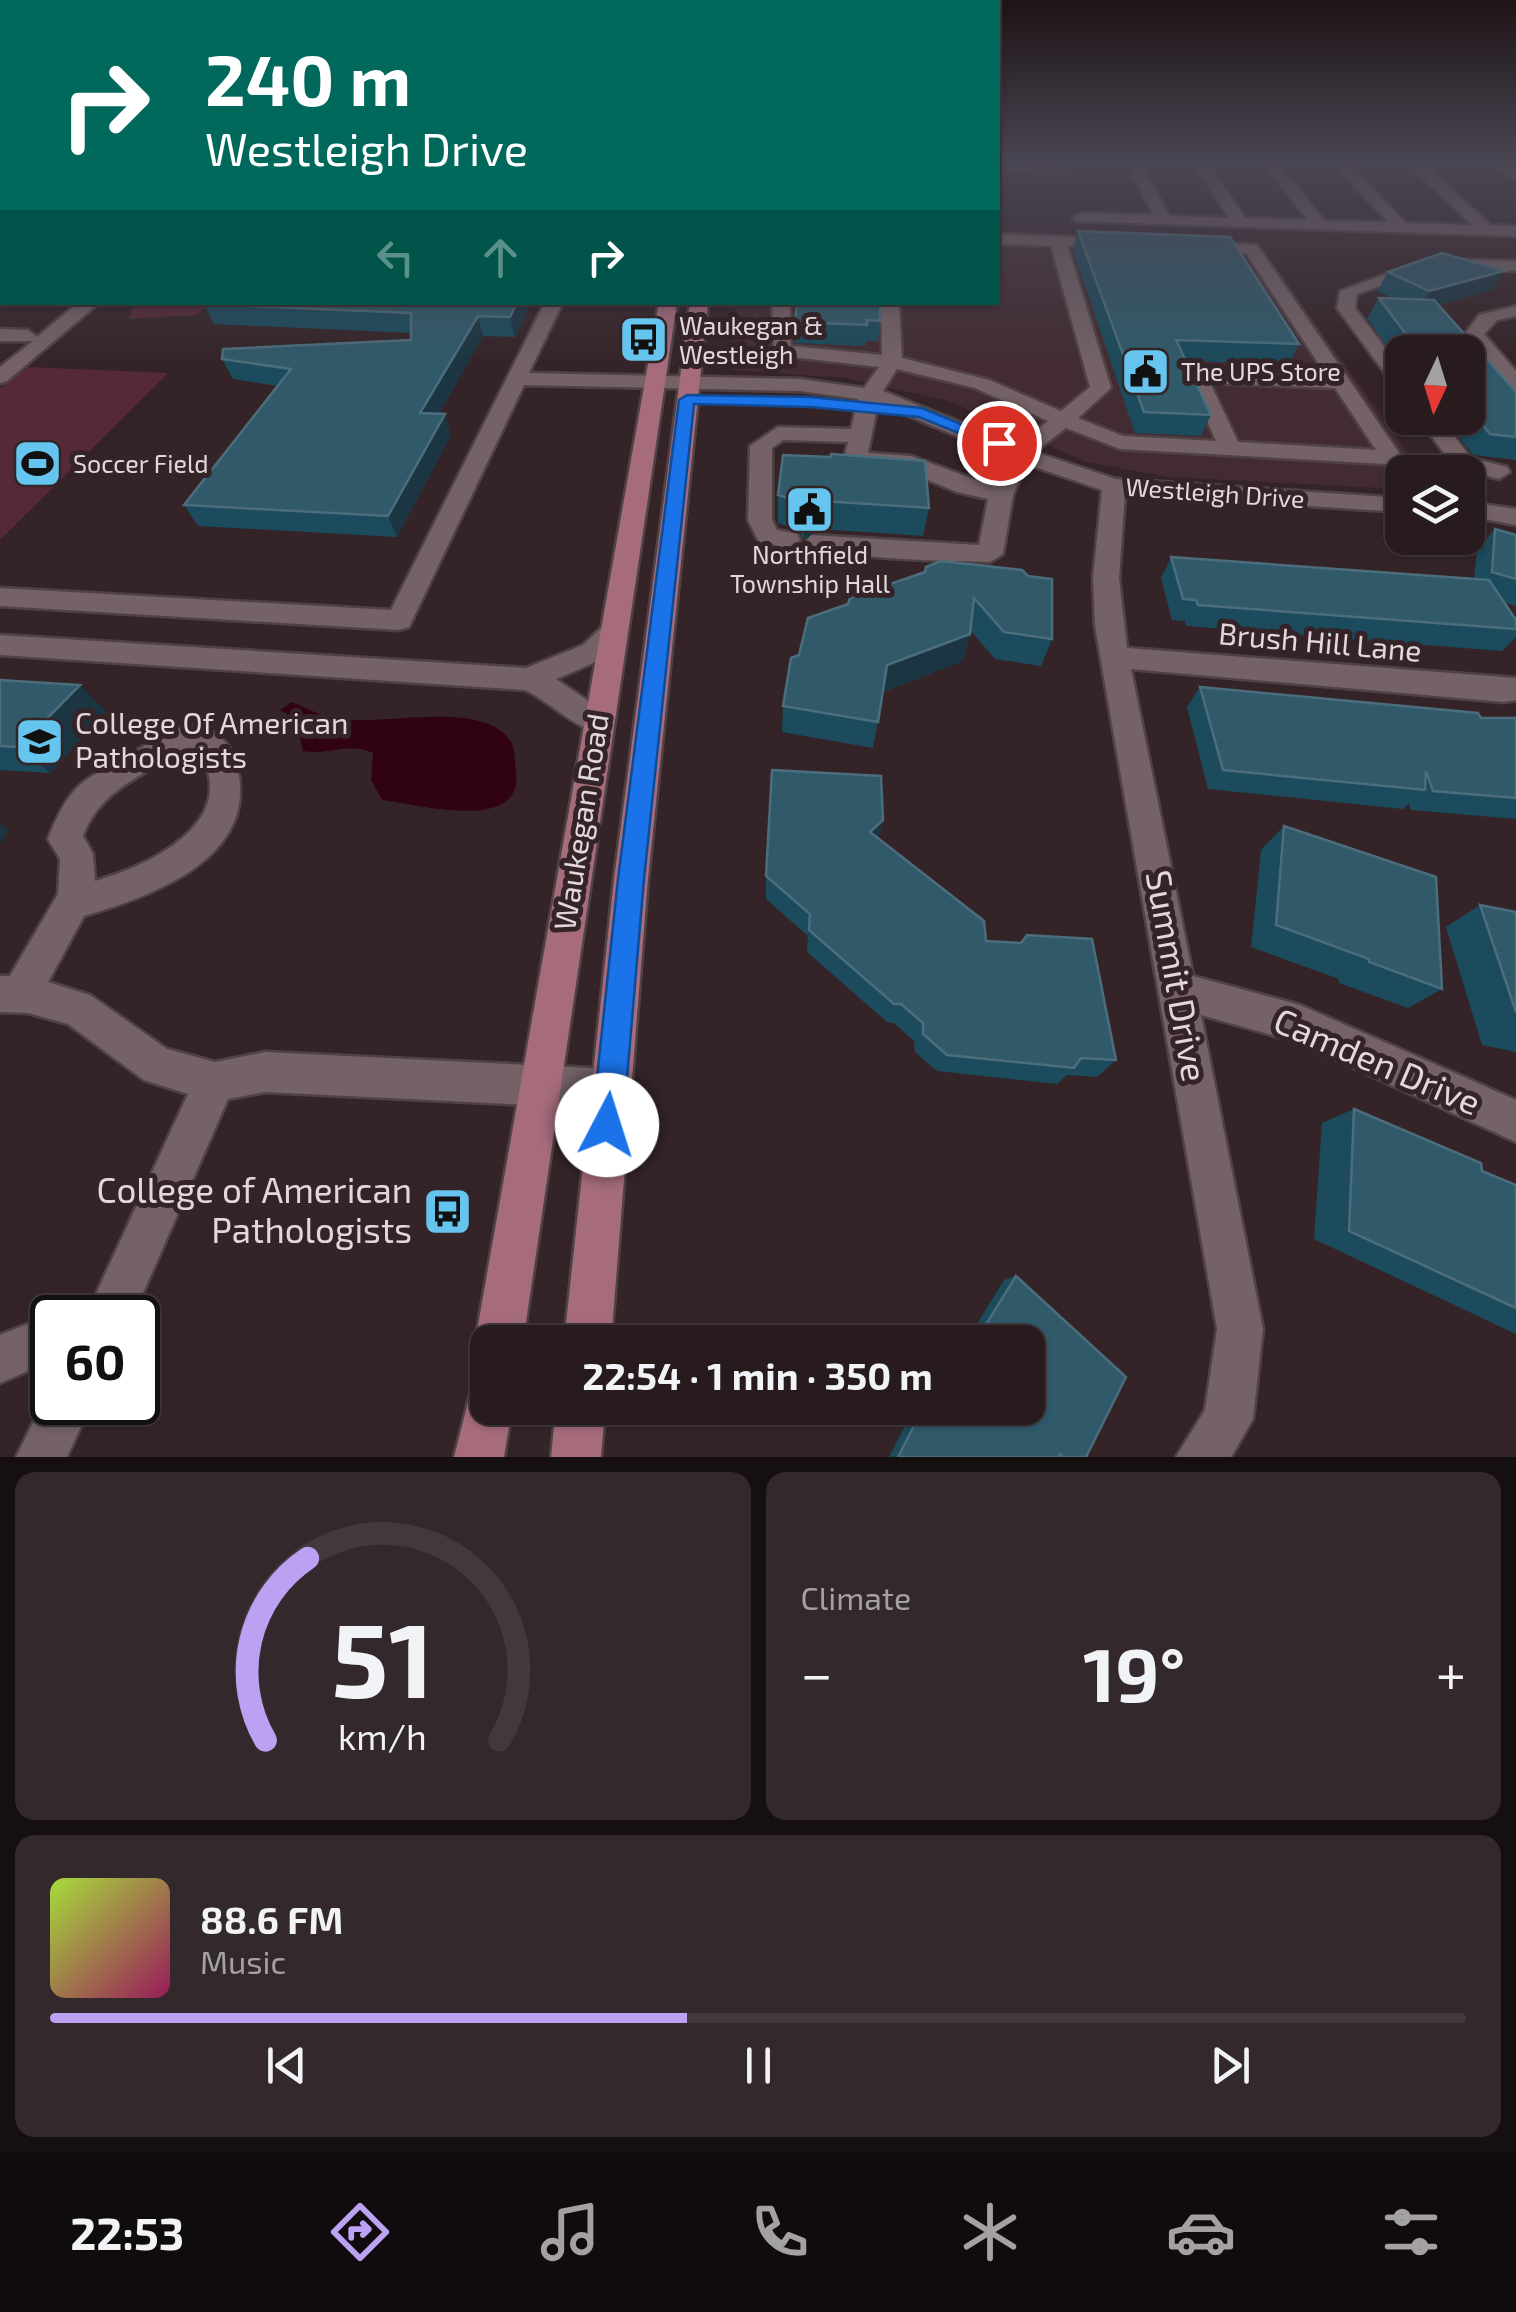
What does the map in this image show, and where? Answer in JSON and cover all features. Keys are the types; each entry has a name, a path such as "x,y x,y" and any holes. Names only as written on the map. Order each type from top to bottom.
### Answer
{"main road":[{"name":"Waukegan Road","path":"502,1325 668,305"},
{"name":"Waukegan Road","path":"589,1325 631,879 699,305"},
{"path":"479,1457 485,1425"},
{"path":"576,1457 579,1425"}],"street":[{"path":"1487,230 1516,231"},
{"path":"1000,239 1096,243"},
{"path":"819,541 869,548 990,554 1001,495 1020,453 1101,388 1058,242"},
{"path":"1174,245 1251,248 1390,455"},
{"path":"1385,360 1346,308 1349,291 1428,264 1516,266"},
{"path":"0,358 67,305"},
{"path":"0,377 87,305"},
{"path":"0,597 398,620 553,305"},
{"path":"781,305 782,351 892,362 982,384 1120,442 1230,448 1385,465"},
{"path":"858,448 869,400 892,362 890,305"},
{"path":"1516,311 1479,322 1474,334 1516,384"},
{"path":"0,335 28,336"},
{"path":"1230,448 1197,376 1341,382"},
{"name":"Westleigh Drive","path":"513,387 869,400 922,413 1114,486 1385,503"},
{"path":"788,540 768,536 760,520 760,456 767,438 778,433 903,460 965,487 1001,495"},
{"path":"1442,435 1464,463 1499,472"},
{"name":"Summit Drive","path":"1114,486 1106,578 1110,626 1240,1329 1228,1419 1202,1457"},
{"path":"1485,512 1516,517"},
{"path":"528,679 594,652 614,632"},
{"path":"0,645 528,679 556,691 598,723"},
{"name":"Brush Hill Lane","path":"1118,658 1516,689"},
{"path":"72,903 126,889 196,849 218,820 223,787 221,757 209,743 188,736 172,742 156,756 104,779 78,803 65,839 76,848 82,876 72,903 6,996 77,1008 158,1066 215,1082 265,1072 611,1088"},
{"name":"Camden Drive","path":"1179,991 1300,1024 1516,1121"},
{"path":"118,1295 215,1082"},
{"path":"0,1359 30,1347"},
{"path":"42,1457 57,1425"}],"shaded area":[{"path":"1000,237 1261,246 1385,421 1385,435 1395,435 1409,455 1385,455 1385,488 1169,477 1086,462 949,401 846,378 731,370 736,305 1000,305"},
{"path":"139,305 211,305 195,315 129,319 132,309"},
{"name":"Soccer Field","path":"27,367 168,373 0,540 0,388"},
{"path":"292,702 335,718 455,717 497,728 511,742 514,752 514,791 503,803 465,811 382,800 371,780 373,753 354,748 303,751 295,718 280,710"}],"building":[{"path":"1078,231 1230,237 1299,344 1176,340 1211,415 1144,412"},
{"path":"1442,253 1504,271 1429,291 1388,272"},
{"path":"1379,298 1434,300 1465,335 1406,335"},
{"path":"227,305 516,305 510,317 478,316 420,413 445,414 388,516 184,505 291,369 222,359 223,349 411,340 411,313"},
{"path":"797,305 880,305 880,321 867,320 867,325 795,322"},
{"path":"1485,357 1516,392 1516,437 1490,434 1485,428"},
{"path":"831,454 925,461 929,508 822,501 805,512 799,502 778,495 783,455"},
{"path":"1495,529 1516,535 1516,579 1492,572"},
{"path":"1171,557 1489,580 1516,620 1516,629 1198,605 1196,600 1183,599"},
{"path":"941,561 1022,570 1028,576 1052,579 1052,639 1004,632 974,598 970,634 887,665 878,722 783,706 791,658 799,655 808,618 848,604 850,598 925,572 926,567"},
{"path":"0,680 80,685 19,747 0,746"},
{"path":"1200,687 1478,713 1481,718 1516,718 1516,798 1433,791 1426,771 1425,790 1223,770"},
{"path":"772,770 881,776 883,820 870,832 984,921 986,941 1021,943 1027,935 1092,939 1116,1060 1081,1058 1074,1068 947,1055 923,1034 923,1023 901,1004 894,1004 809,930 810,914 766,876"},
{"path":"1284,826 1436,877 1442,989 1276,925"},
{"path":"1480,905 1516,912 1516,1012"},
{"path":"1354,1109 1481,1163 1482,1171 1516,1185 1516,1308 1349,1231"},
{"path":"1016,1276 1126,1377 1086,1457 898,1457 914,1425 1045,1425 1045,1325 986,1325"}],"place":[{"name":"Waukegan & Westleigh","path":"644,340"},
{"name":"The UPS Store","path":"1146,372"},
{"name":"Soccer Field","path":"38,464"},
{"name":"Northfield Township Hall","path":"810,509"},
{"name":"College Of American Pathologists","path":"40,741"},
{"name":"College of American Pathologists","path":"447,1211"}],"route":[{"path":"607,1125 631,879 687,400 810,402 922,413 999,443"}]}
